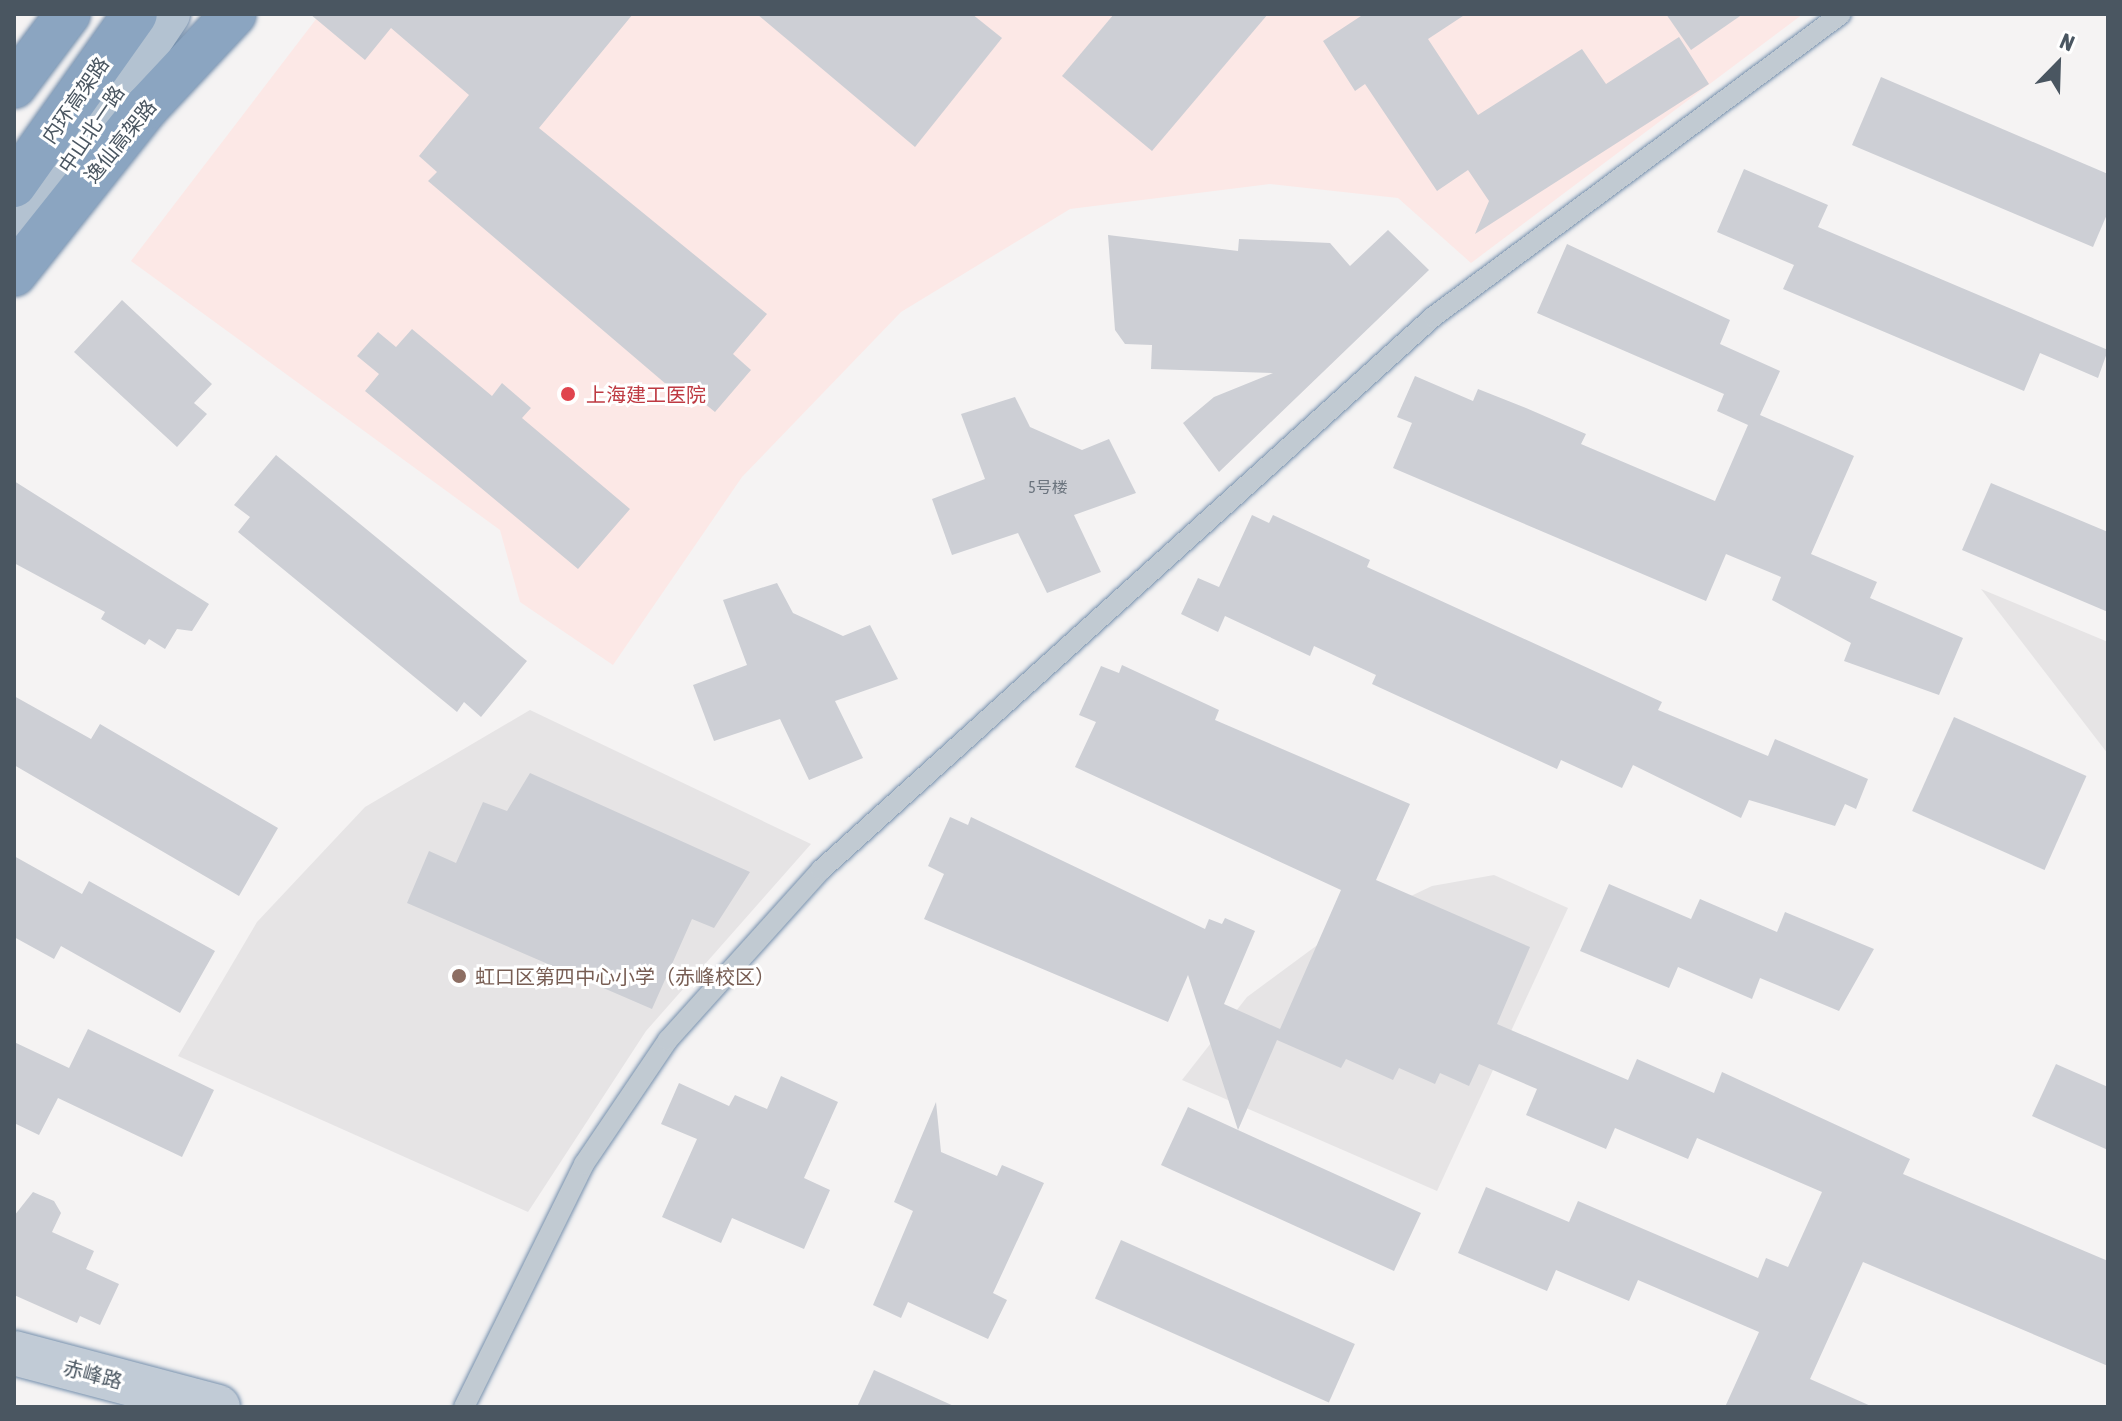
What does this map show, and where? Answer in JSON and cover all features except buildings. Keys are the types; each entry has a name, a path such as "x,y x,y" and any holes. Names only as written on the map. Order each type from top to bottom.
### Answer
{"highway":[{"path":"14,86 68,14"},
{"name":"内环高架路","path":"14,185 135,14"},
{"name":"逸仙高架路","path":"14,274 147,107 234,14"}],"main road":[{"name":"中山北一路","path":"14,244 168,14"}],"street":[{"name":"赤峰路","path":"14,1353 218,1407"}],"lane":[{"path":"464,1407 584,1164 668,1040 821,870 1433,317 1841,14"}],"shaded area":[{"name":"上海建工医院","path":"320,14 1803,14 1471,263 1398,198 1270,184 1070,209 901,312 742,477 613,665 520,602 500,530 131,261"},
{"path":"1981,589 2108,642 2108,754"},
{"name":"虹口区第四中心小学（赤峰校区）","path":"530,710 811,844 646,1031 528,1212 178,1056 257,922 365,807"},
{"path":"1494,875 1568,908 1437,1191 1182,1080 1247,997 1335,932 1432,886"}],"place":[{"name":"上海建工医院","path":"568,394"},
{"name":"虹口区第四中心小学（赤峰校区）","path":"459,976"}]}
